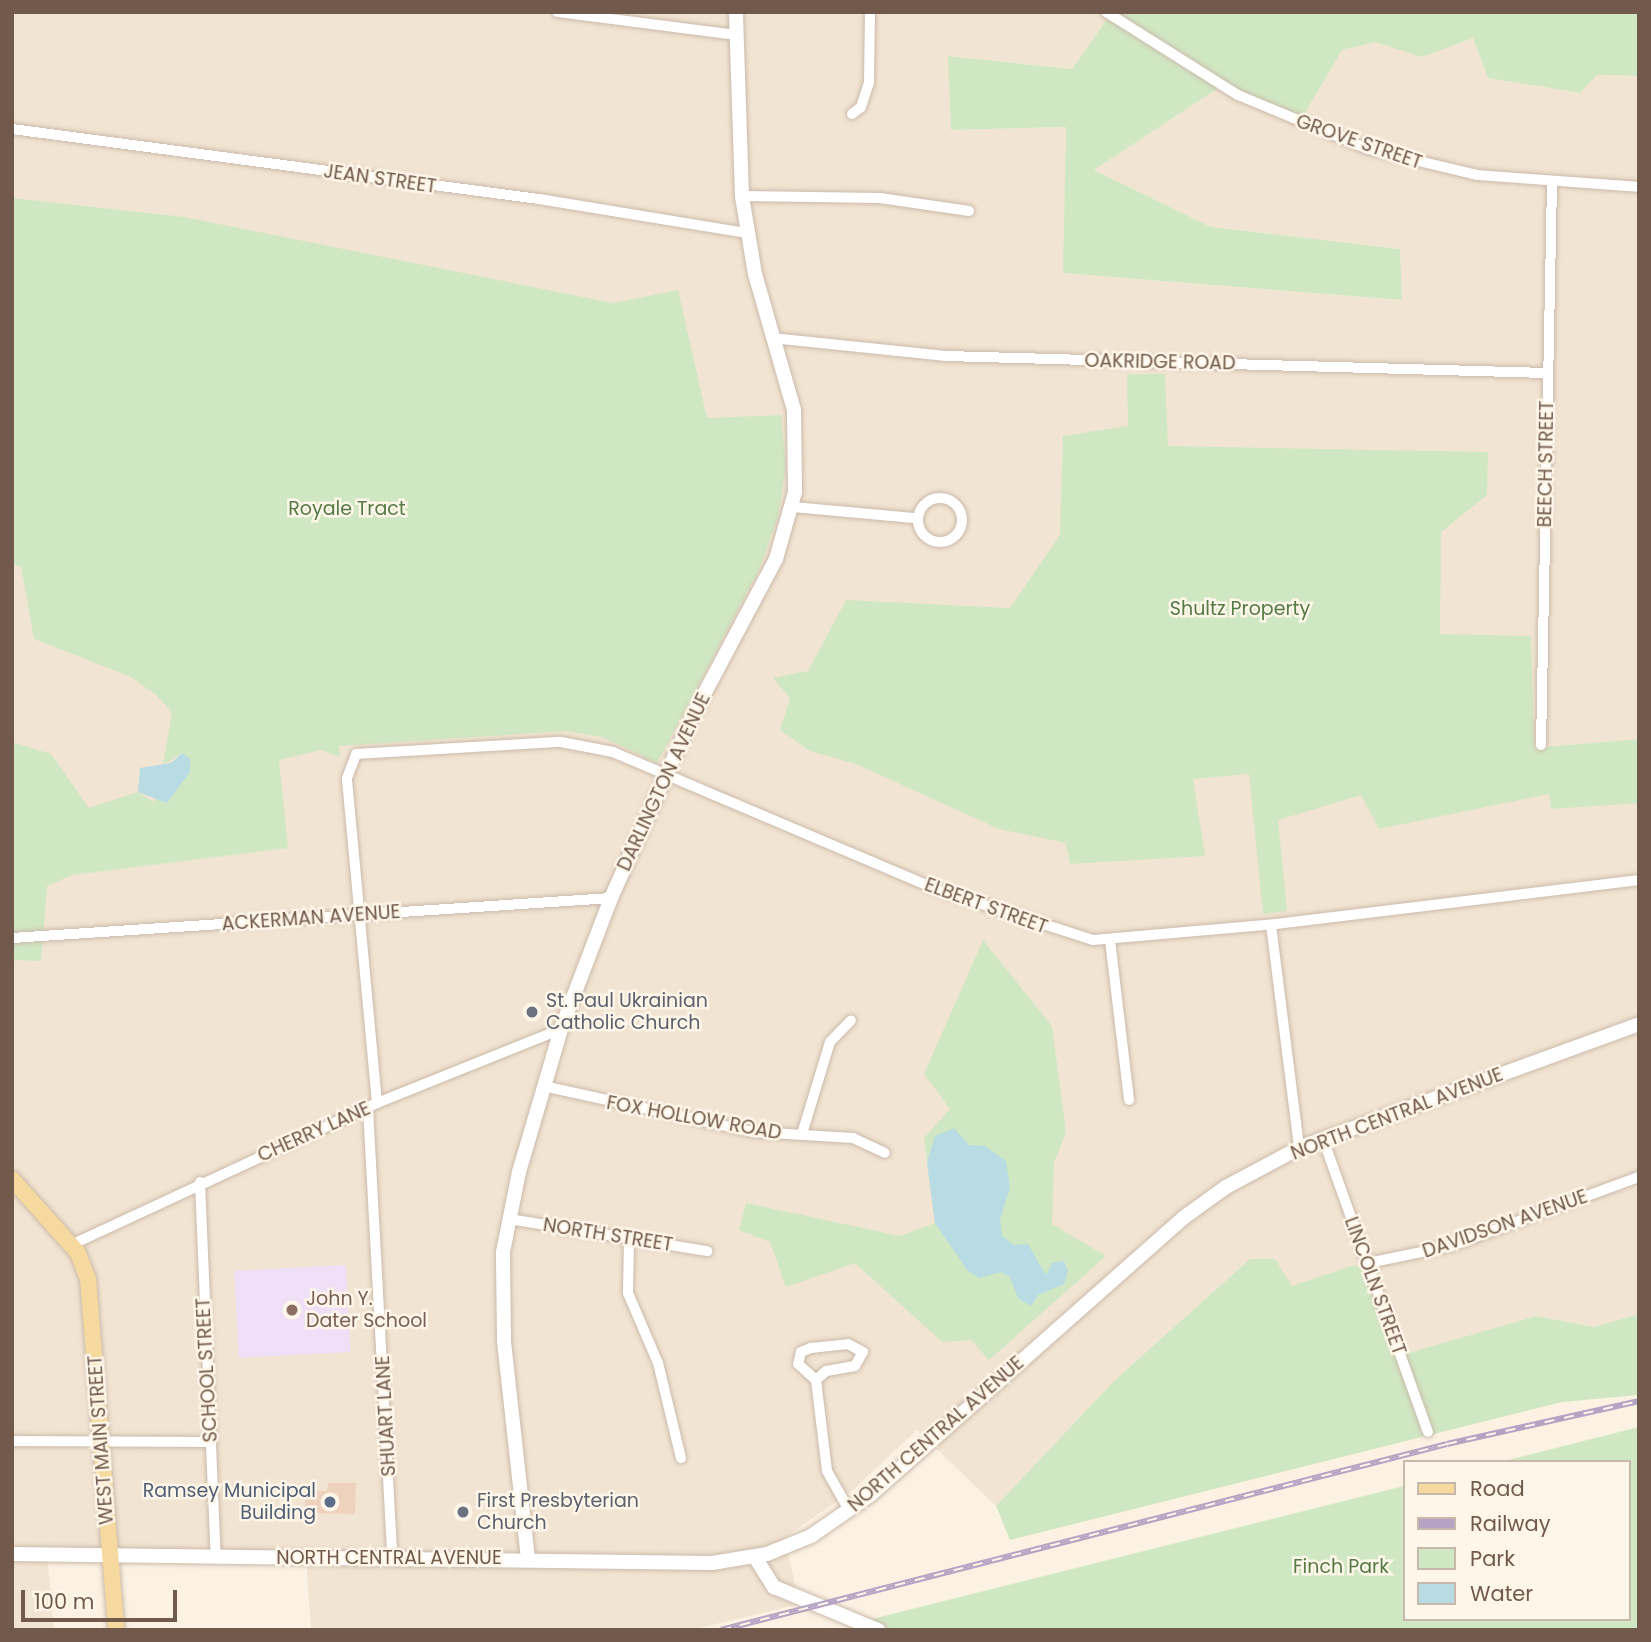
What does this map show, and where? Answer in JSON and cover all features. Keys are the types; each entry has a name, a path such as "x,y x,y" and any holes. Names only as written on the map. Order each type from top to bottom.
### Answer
{"main road":[{"name":"DARLINGTON AVENUE","path":"528,1559 504,1340 503,1252 509,1219 543,1086 561,1029 611,898 665,773 758,599 793,507 796,424 747,233 742,197 736,12"},
{"name":"NORTH CENTRAL AVENUE","path":"12,1554 392,1556 712,1563 755,1557 811,1536 849,1510 1183,1218 1226,1187 1299,1148 1639,1024"},
{"path":"12,1179 75,1249"},
{"name":"WEST MAIN STREET","path":"75,1249 88,1279 116,1630"},
{"path":"755,1557 774,1587 878,1630"}],"street":[{"path":"557,12 736,36"},
{"path":"852,114 861,107 869,83 870,12"},
{"name":"GROVE STREET","path":"1106,12 1195,72 1333,136 1440,169 1552,184 1639,187"},
{"name":"JEAN STREET","path":"12,128 539,199 747,233"},
{"name":"BEECH STREET","path":"1541,745 1552,184"},
{"path":"742,197 880,198 969,211"},
{"name":"OAKRIDGE ROAD","path":"772,338 946,356 1548,373"},
{"path":"793,507 914,518 931,538 948,541 959,533 962,517 956,504 940,499 923,505 914,518"},
{"name":"ELBERT STREET","path":"356,754 561,743 613,752 935,889 1076,938 1110,940 1271,925 1639,880"},
{"name":"SHUART LANE","path":"356,754 347,778 372,1105 392,1556"},
{"name":"ACKERMAN AVENUE","path":"12,938 611,898"},
{"path":"1271,925 1299,1148"},
{"path":"1110,940 1129,1100"},
{"path":"802,1134 830,1042 851,1020"},
{"name":"CHERRY LANE","path":"75,1249 200,1182 372,1105 561,1029"},
{"name":"FOX HOLLOW ROAD","path":"543,1086 754,1132 853,1138 885,1153"},
{"name":"LINCOLN STREET","path":"1323,1139 1428,1432"},
{"name":"DAVIDSON AVENUE","path":"1368,1263 1451,1246 1639,1177"},
{"name":"SCHOOL STREET","path":"200,1182 216,1557"},
{"name":"NORTH STREET","path":"509,1219 708,1251"},
{"path":"629,1240 628,1293 658,1363 681,1458"},
{"path":"816,1380 826,1371 860,1363 860,1347 801,1352 798,1364 816,1380 827,1471 849,1510"},
{"path":"12,1441 101,1438 211,1442"}],"shaded area":[{"path":"12,12 1112,12 1072,69 948,56 952,130 1066,127 1064,273 1401,300 1400,249 1211,227 1094,170 1220,87 1299,123 1342,50 1375,42 1422,57 1473,38 1488,78 1580,93 1597,75 1639,76 1639,1314 1594,1327 1536,1316 1404,1355 1291,1286 1275,1260 1250,1259 1115,1380 996,1506 917,1430 853,1490 784,1538 800,1604 691,1630 311,1630 306,1557 47,1554 54,1630 12,1630"},
{"name":"John Y. Dater School","path":"346,1265 351,1352 239,1358 234,1271"}],"green space":[{"path":"1112,12 1639,12 1639,76 1597,75 1580,93 1488,78 1473,38 1422,57 1375,42 1342,50 1299,123 1220,87 1094,170 1211,227 1400,249 1402,300 1063,273 1066,127 951,130 948,56 1072,69"},
{"name":"Royale Tract","path":"12,198 184,217 613,303 678,290 707,418 781,415 786,465 778,517 759,570 657,763 602,737 566,731 339,746 340,757 321,750 279,760 288,848 72,875 47,886 41,961 12,960 12,742 51,754 89,808 138,792 153,802 182,753 163,765 172,712 155,694 131,677 34,639 21,566 12,565"},
{"name":"Shultz Property","path":"1127,374 1165,374 1168,446 1488,452 1487,495 1441,532 1440,634 1531,636 1534,748 1639,739 1639,803 1551,809 1549,794 1379,829 1361,795 1278,820 1287,911 1263,914 1249,774 1193,779 1205,856 1070,864 1066,843 999,829 856,764 810,751 780,730 790,698 773,678 808,671 846,600 1010,608 1060,535 1063,436 1128,426"},
{"path":"983,940 1052,1026 1066,1132 1054,1163 1052,1224 1106,1256 989,1360 971,1340 942,1342 855,1263 786,1287 770,1242 739,1230 746,1203 900,1236 935,1223 924,1138 950,1109 924,1074"},
{"path":"1250,1259 1275,1259 1292,1286 1355,1265 1376,1278 1405,1354 1536,1316 1594,1327 1639,1314 1639,1395 1562,1402 1010,1540 996,1506 1115,1380"},
{"name":"Finch Park","path":"1639,1427 1639,1630 861,1630 848,1625 1402,1486 1402,1621 1630,1621 1630,1460 1508,1460"}],"water":[{"path":"182,753 190,759 190,772 167,803 138,792 140,768 171,763"},
{"path":"954,1128 969,1145 985,1146 1006,1161 1010,1188 1000,1219 1002,1236 1014,1245 1028,1244 1046,1275 1052,1263 1064,1261 1068,1271 1064,1284 1038,1295 1031,1306 1018,1298 1010,1277 1001,1272 979,1278 967,1270 935,1223 927,1163 935,1136"}],"building":[{"name":"Ramsey Municipal Building","path":"328,1483 356,1483 355,1514 305,1513 305,1491 327,1491"}],"railway":[{"path":"721,1630 1447,1444 1639,1401"}],"place":[{"name":"St. Paul Ukrainian Catholic Church","path":"532,1012"},
{"name":"John Y. Dater School","path":"292,1310"},
{"name":"Ramsey Municipal Building","path":"330,1502"},
{"name":"First Presbyterian Church","path":"463,1512"}]}
